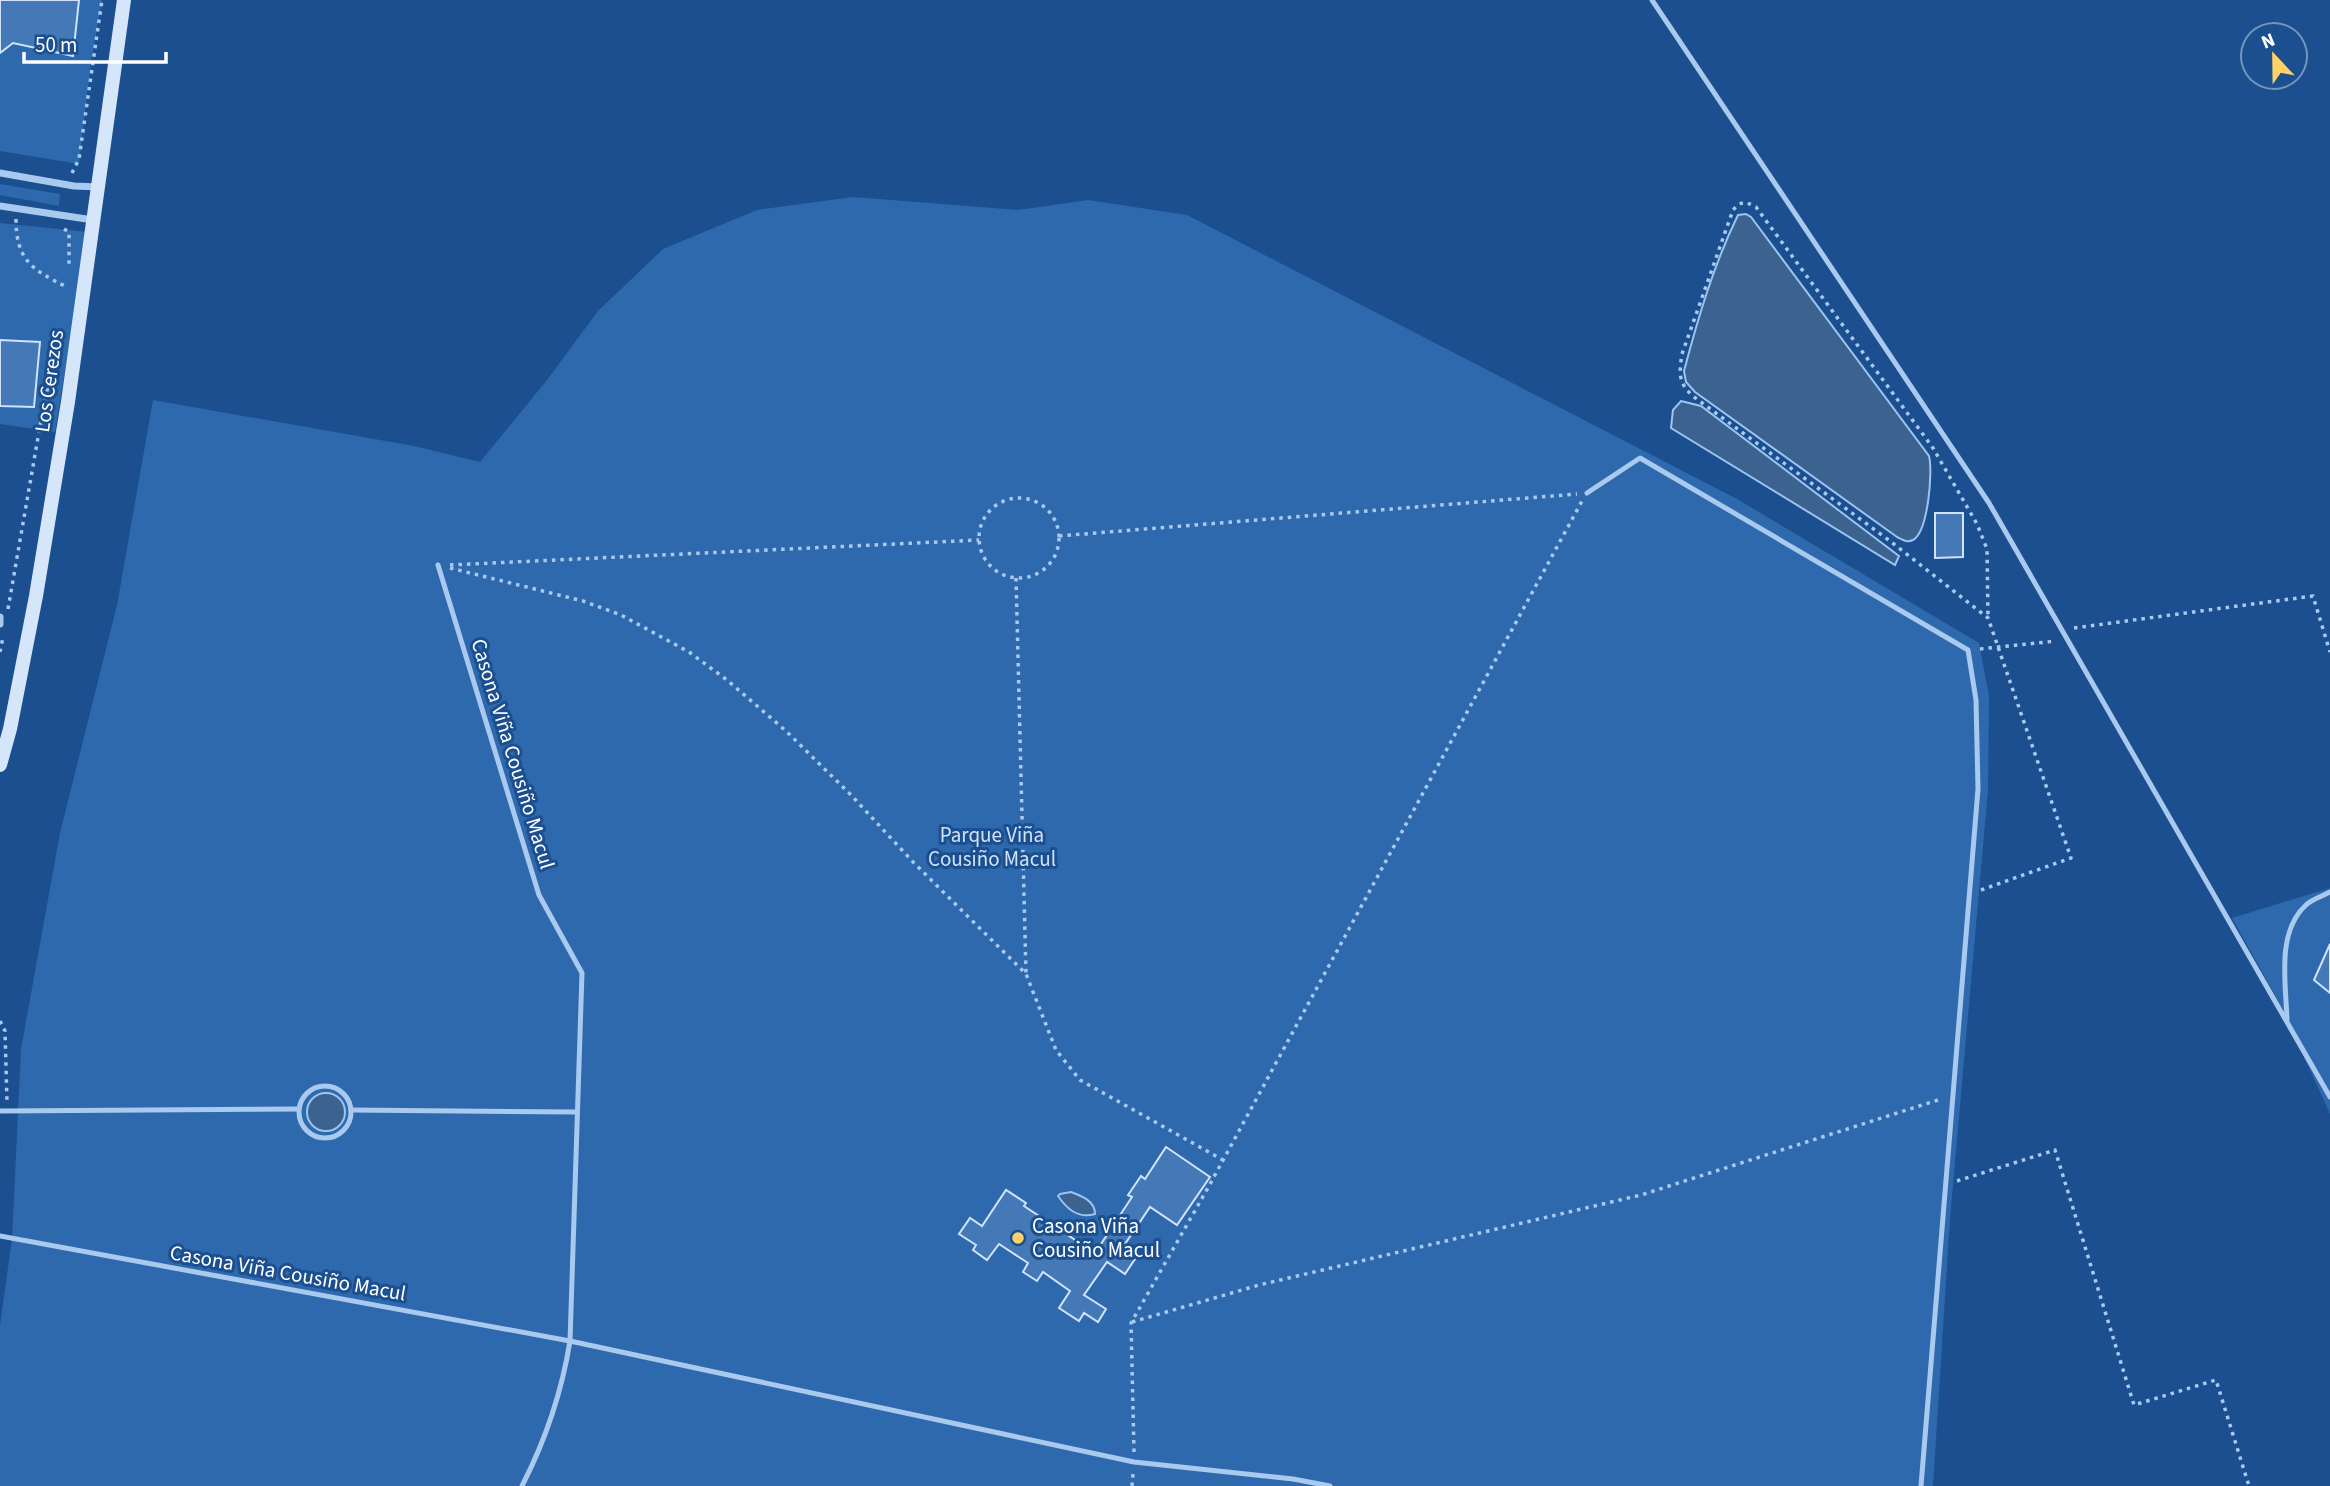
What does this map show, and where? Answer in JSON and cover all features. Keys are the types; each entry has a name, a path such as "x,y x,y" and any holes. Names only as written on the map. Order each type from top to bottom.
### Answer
{"street":[{"name":"Los Cerezos","path":"0,765 10,729 38,583 68,402 124,0"},
{"path":"0,173 99,187"},
{"path":"0,206 94,220"},
{"path":"0,617 2,625"}],"lane":[{"path":"1652,0 1989,503 2330,1097"},
{"path":"1587,493 1640,458 1968,650 1976,700 1978,789 1921,1486"},
{"name":"Casona Viña Cousiño Macul","path":"438,565 540,895 582,973 570,1341 565,1374 535,1461 522,1486"},
{"path":"2287,1023 2286,947 2294,922 2306,904 2330,892"},
{"path":"325,1086 341,1091 351,1110 349,1122 344,1129 330,1138 321,1138 306,1130 301,1123 299,1109 309,1091 325,1086"},
{"path":"0,1111 299,1109"},
{"path":"351,1110 576,1112"},
{"name":"Casona Viña Cousiño Macul","path":"0,1236 570,1341 1134,1462 1293,1479 1330,1486"},
{"path":"1293,1479 1298,1486"}],"path":[{"path":"66,184 79,159 102,0"},
{"path":"1969,894 2071,858 1988,618 1987,549 1977,524 1934,448 1756,207 1739,202 1733,210 1682,354 1679,376 1683,388 1890,541 1988,618"},
{"path":"8,218 25,219"},
{"path":"16,218 16,238 22,256 41,275 69,288 69,232 58,226"},
{"path":"7,611 60,329"},
{"path":"1059,536 1587,493"},
{"path":"1132,1486 1134,1462 1131,1323 1223,1160 1587,493"},
{"path":"1024,498 1037,502 1048,510 1056,522 1059,536 1051,561 1041,571 1016,578 994,569 981,551 979,540 980,526 987,514 1010,499 1024,498"},
{"path":"438,565 979,540"},
{"path":"438,565 583,601 621,615 689,652 750,698 786,731 1026,974"},
{"path":"1016,578 1026,974 1056,1050 1080,1080 1223,1160"},
{"path":"1968,650 2067,640 2074,626 2313,596 2330,652"},
{"path":"0,652 2,625"},
{"path":"0,1021 5,1031 8,1111"},
{"path":"1131,1323 1259,1284 1641,1195 1953,1095"},
{"path":"1945,1184 2055,1150 2134,1405 2216,1380 2249,1486"}],"green space":[{"path":"79,0 102,0 91,61 79,164 0,151 0,53 13,43 71,55"},
{"path":"0,184 60,194 59,206 0,195"},
{"name":"Parque Viña Cousiño Macul","path":"853,197 1018,210 1088,200 1187,215 1737,499 1979,643 1989,696 1988,790 1950,1219 1933,1486 0,1486 0,1325 12,1239 21,1049 60,833 117,605 153,400 414,446 480,462 547,380 598,311 663,249 757,210"},
{"path":"0,223 88,232 55,432 0,424 0,406 34,407 40,343 0,340"},
{"path":"2330,888 2330,1114 2282,1008 2232,918"}],"shaded area":[{"path":"1746,214 1751,217 1929,456 1930,488 1926,514 1918,535 1913,540 1897,537 1695,392 1686,382 1684,371 1714,272 1738,215"},
{"path":"1681,401 1701,406 1899,556 1895,565 1671,428 1673,410"},
{"path":"326,1093 339,1099 345,1112 339,1125 326,1131 313,1125 307,1112 313,1099"},
{"path":"1071,1192 1090,1202 1095,1214 1078,1214 1065,1205 1058,1196"}],"building":[{"path":"0,0 79,0 73,56 13,43 0,53"},
{"path":"0,340 40,342 34,407 0,406"},
{"path":"1935,513 1963,513 1963,557 1935,558"},
{"path":"2330,944 2330,993 2314,980"},
{"name":"Casona Viña Cousiño Macul","path":"1166,1147 1210,1177 1177,1225 1150,1207 1121,1250 1135,1259 1125,1274 1107,1262 1084,1295 1106,1309 1098,1322 1084,1313 1079,1321 1059,1308 1070,1291 1043,1272 1037,1281 1023,1272 1028,1263 999,1244 987,1260 973,1250 976,1245 959,1234 970,1218 982,1226 1006,1190 1026,1203 1024,1206 1095,1253 1132,1197 1128,1195 1141,1176 1145,1179"}],"place":[{"name":"Casona Viña Cousiño Macul","path":"1018,1238"}]}
